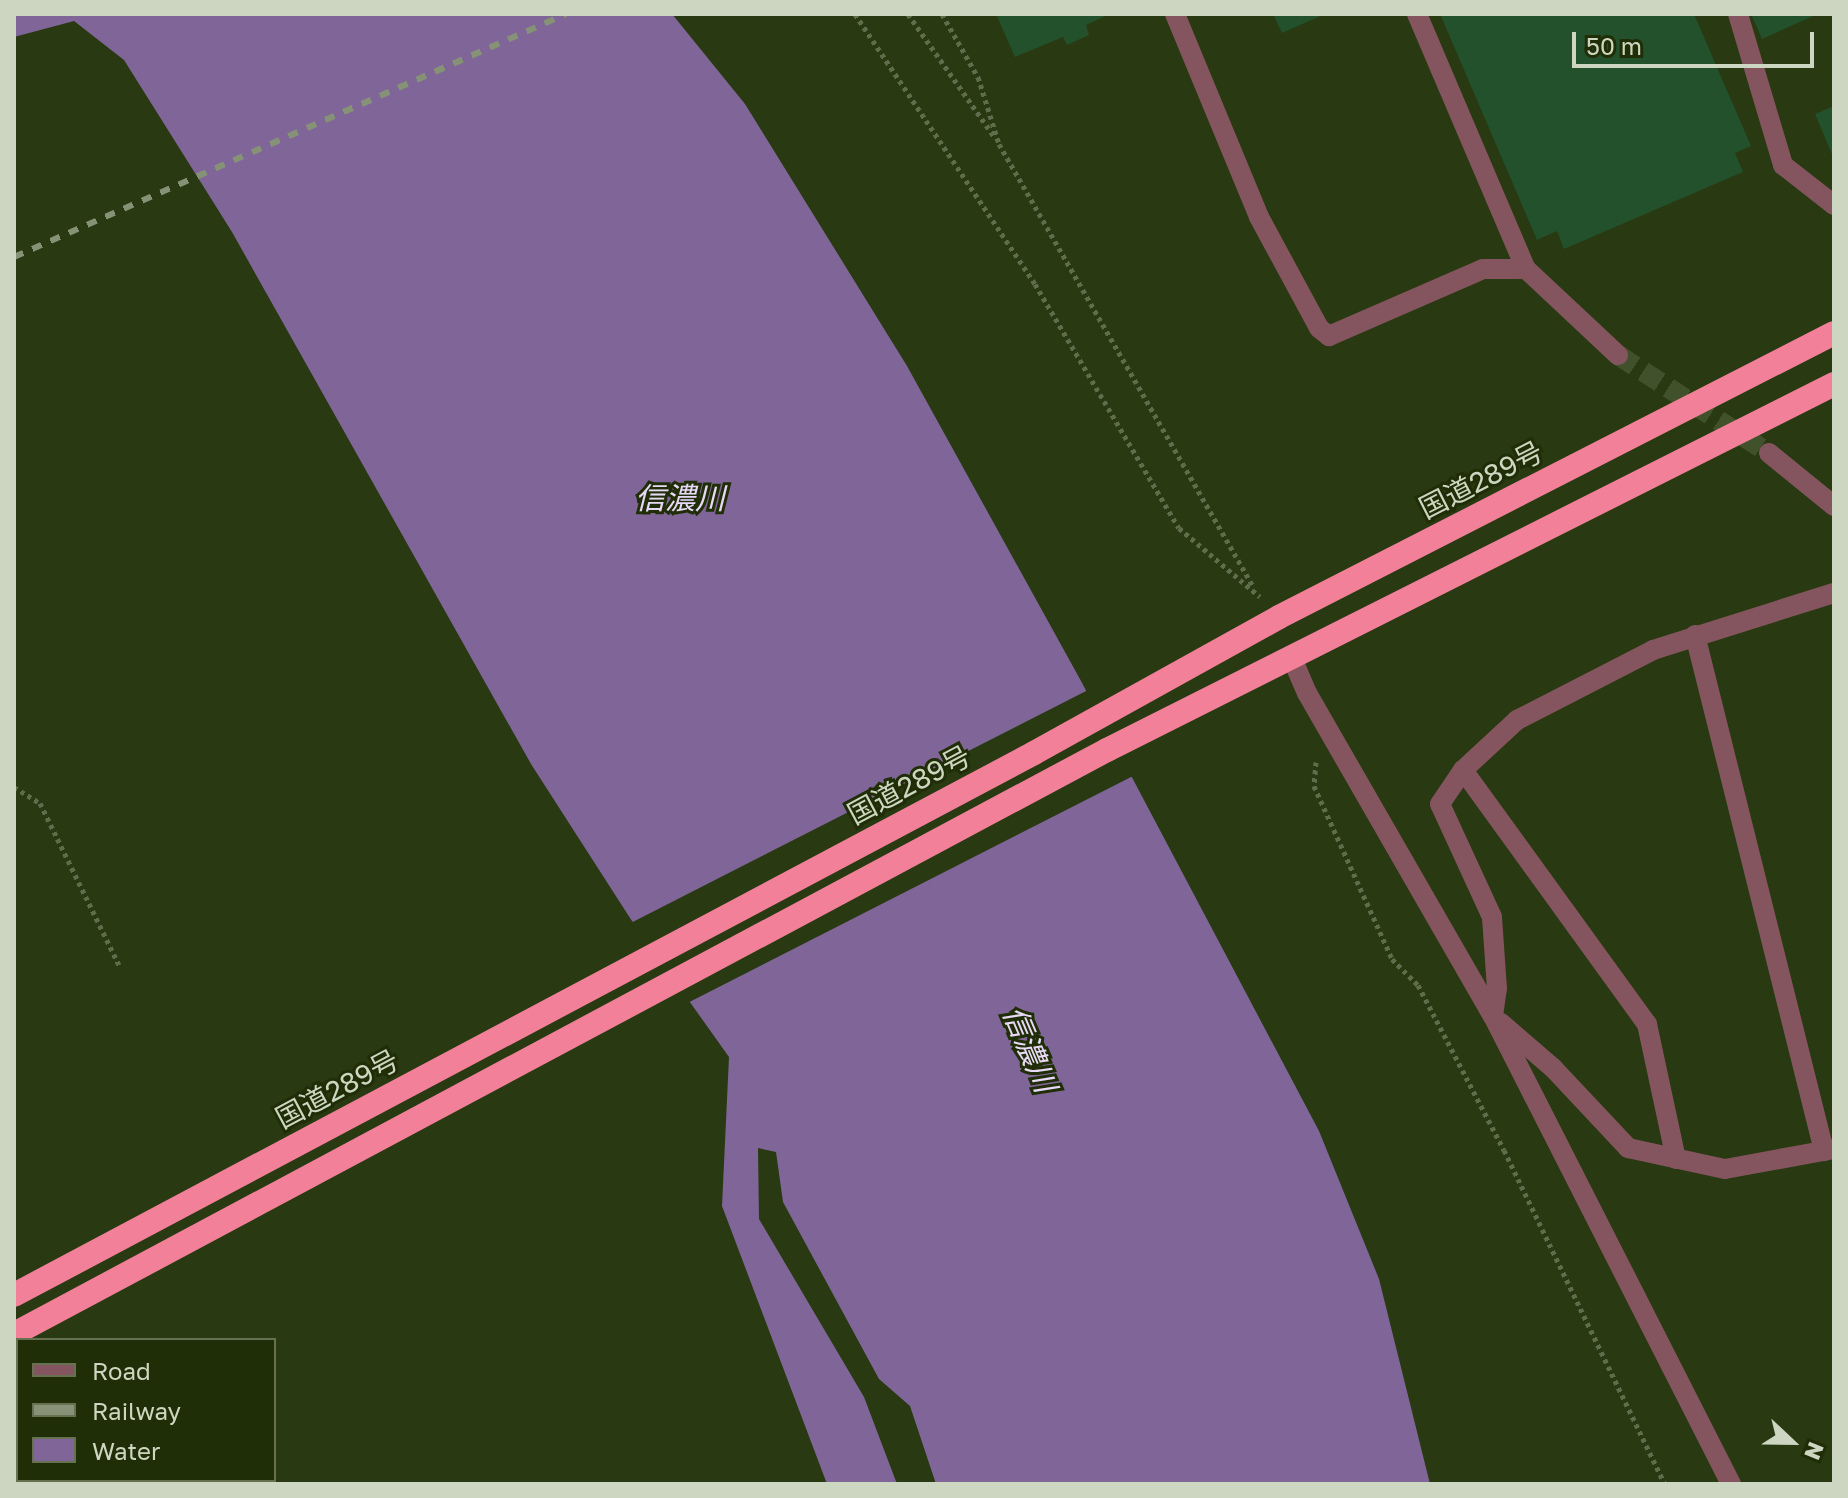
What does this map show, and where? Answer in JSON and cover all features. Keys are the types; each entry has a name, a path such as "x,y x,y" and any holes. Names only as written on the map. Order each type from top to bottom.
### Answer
{"highway":[{"name":"国道289号","path":"14,1295 1279,617 1834,333"},
{"path":"14,1334 1291,656 1834,384"}],"street":[{"path":"1175,14 1259,217 1319,328 1329,336 1483,269 1526,269"},
{"path":"1417,14 1526,269 1618,355"},
{"path":"1738,14 1783,165 1834,205"},
{"path":"1769,453 1834,506"},
{"path":"1493,1016 1497,989 1492,917 1440,804 1463,770 1517,720 1653,650 1834,593"},
{"path":"1493,1016 1553,1068 1628,1148 1725,1169 1829,1150 1695,635"},
{"path":"1291,656 1321,718 1493,1016 1731,1484"},
{"path":"1463,770 1647,1024 1676,1159"}],"path":[{"path":"855,14 1035,284 1179,528 1257,593 1279,617"},
{"path":"908,14 999,144 1257,593"},
{"path":"942,14 978,77 999,144"},
{"path":"1321,718 1314,786 1392,959 1418,985 1504,1150 1665,1484"},
{"path":"14,787 40,803 119,965"}],"water":[{"name":"信濃川","path":"14,14 672,14 745,104 907,366 1081,681 1319,1131 1379,1279 1430,1484 936,1484 910,1406 879,1379 783,1202 776,1152 758,1148 759,1219 864,1397 897,1484 827,1484 722,1206 729,1057 630,918 531,764 232,232 124,60 74,21 14,37"}],"pier":[{"path":"1090,689 1134,775 674,1010 630,923"}],"building":[{"path":"996,14 1110,14 1086,25 1089,35 1067,45 1063,37 1015,57"},
{"path":"1273,14 1325,14 1282,33"},
{"path":"1440,14 1694,14 1751,146 1735,153 1743,172 1564,249 1557,231 1537,240"},
{"path":"1751,14 1818,14 1762,39"},
{"path":"1834,106 1834,159 1815,114"}],"tunnel":[{"path":"1618,355 1769,453"}],"railway":[{"path":"14,257 566,14"}]}
